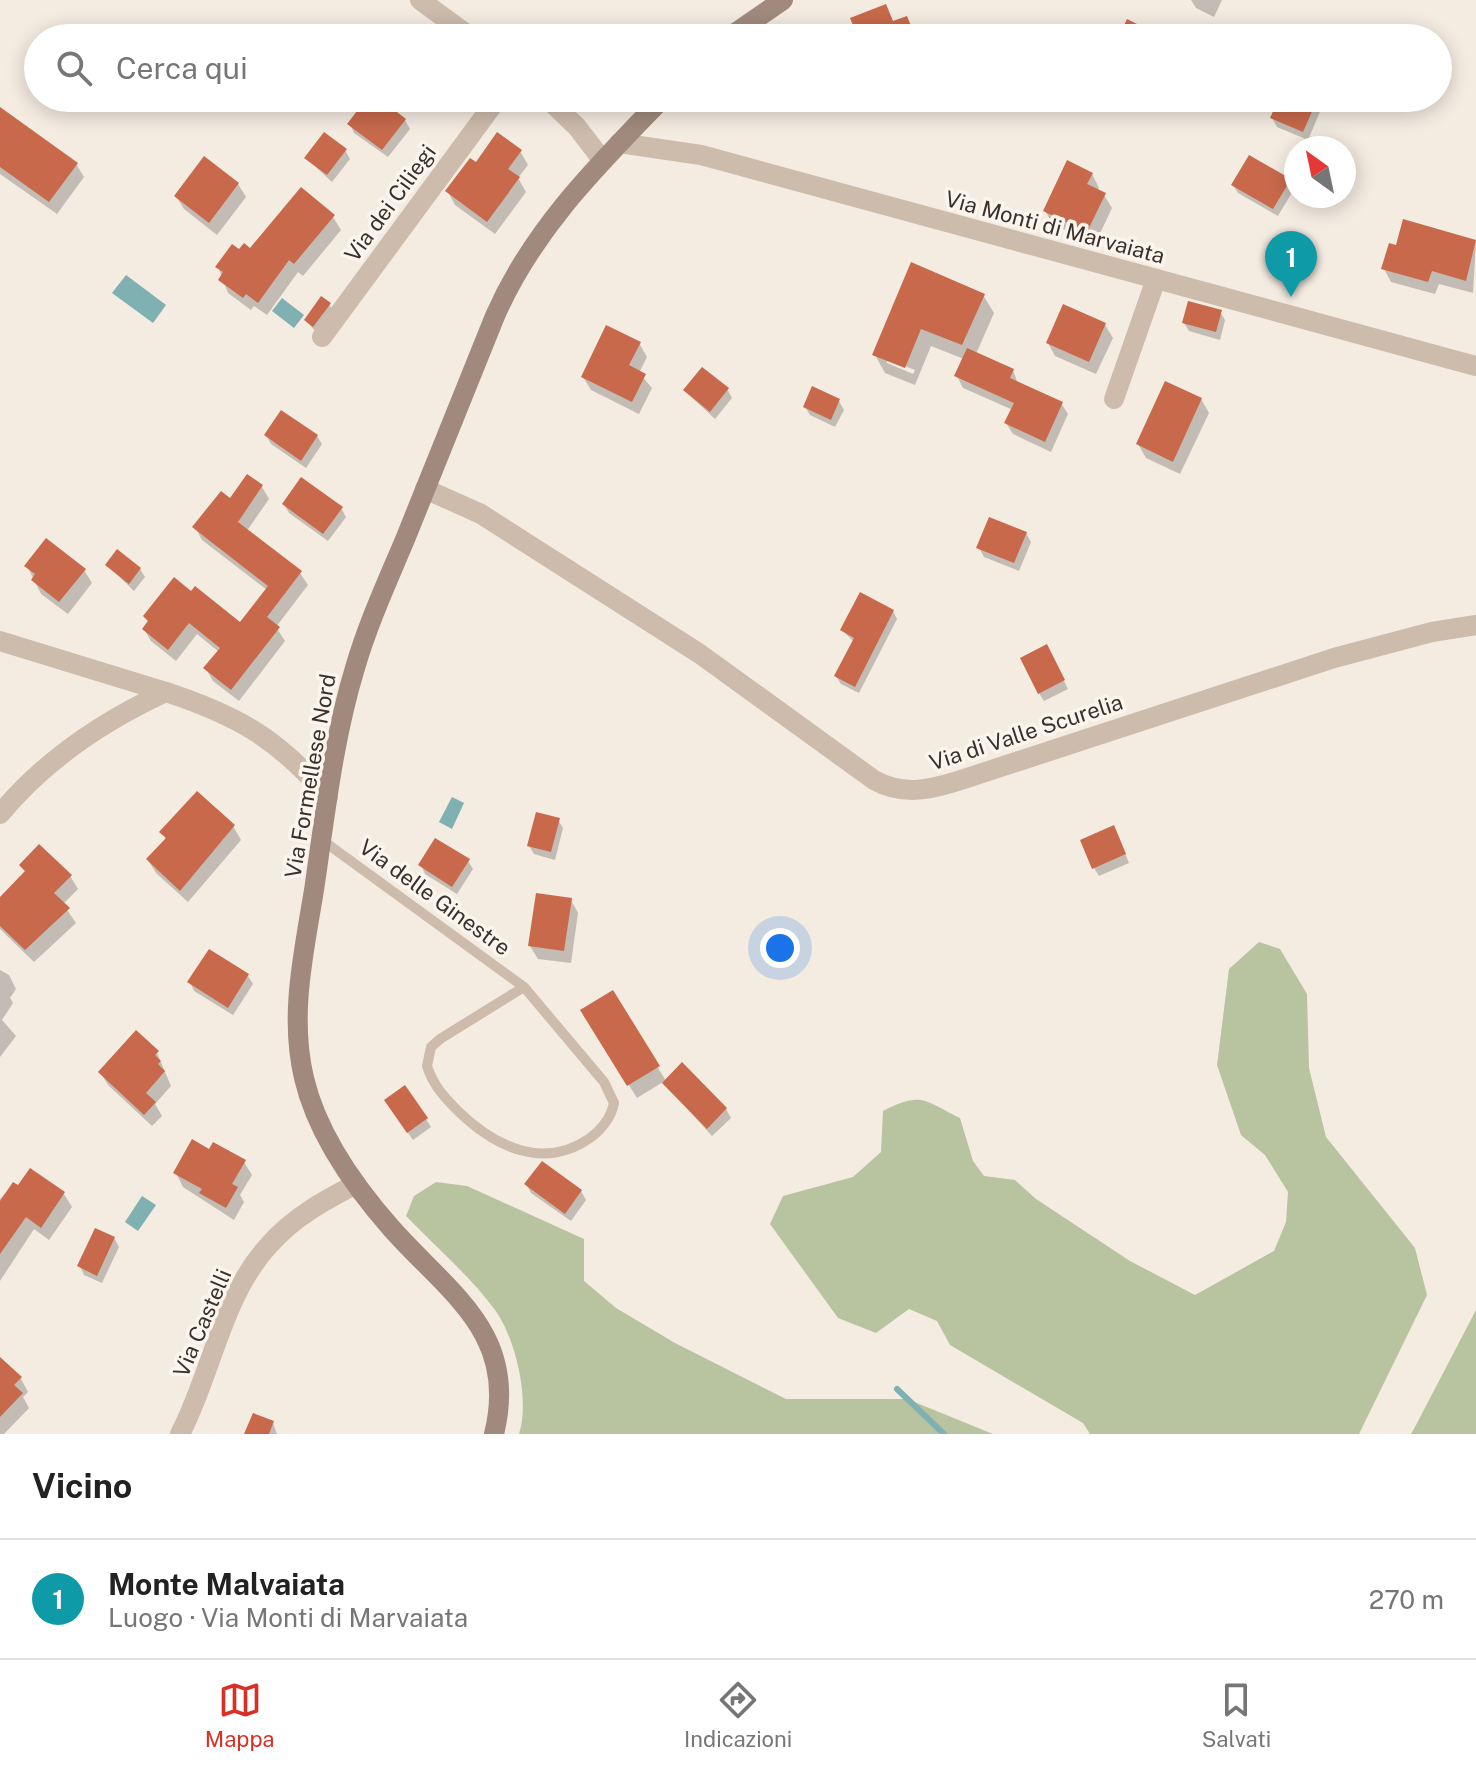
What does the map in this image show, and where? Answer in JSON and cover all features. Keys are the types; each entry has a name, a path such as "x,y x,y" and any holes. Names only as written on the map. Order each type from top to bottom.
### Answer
{"street":[{"path":"420,0 453,24"},
{"path":"748,24 783,0"},
{"name":"Via dei Ciliegi","path":"322,337 488,112"},
{"path":"561,112 603,161"},
{"name":"Via Formellese Nord","path":"494,1434 501,1387 493,1352 481,1326 459,1297 391,1228 356,1184 319,1122 306,1086 299,1048 298,993 328,797 358,658 425,489 515,274 544,228 649,112"},
{"name":"Via Monti di Marvaiata","path":"619,143 701,155 1476,366"},
{"path":"1114,399 1156,279"},
{"name":"Via di Valle Scurelia","path":"425,489 481,514 729,673 874,780 901,790 925,789 964,779 1352,653 1432,632 1476,625"},
{"path":"0,641 220,710 259,731 293,758 328,797"},
{"path":"0,814 53,760 130,709 166,692"},
{"name":"Via Castelli","path":"180,1434 237,1294 254,1263 297,1219 356,1184"}],"lane":[{"name":"Via delle Ginestre","path":"322,840 524,987 604,1082 614,1103 610,1117 595,1134 572,1148 549,1153 523,1153 484,1135 444,1097 427,1066 431,1047 440,1039 524,987"}],"green space":[{"path":"1259,942 1280,949 1307,994 1309,1068 1326,1137 1415,1248 1427,1295 1359,1434 1090,1434 1083,1423 950,1345 937,1321 909,1309 876,1333 838,1318 770,1224 783,1196 853,1177 881,1152 883,1111 906,1101 922,1100 960,1118 973,1161 984,1176 1015,1180 1036,1199 1130,1261 1195,1295 1274,1251 1286,1222 1288,1192 1265,1155 1241,1135 1217,1065 1229,969"},
{"path":"436,1182 467,1186 584,1239 584,1281 616,1308 675,1343 786,1399 907,1399 993,1434 519,1434 522,1388 515,1353 503,1322 475,1285 406,1216 414,1196"},
{"path":"1476,1310 1476,1434 1411,1434 1416,1425"}],"water":[{"path":"126,275 166,305 153,323 112,293"},
{"path":"282,298 304,315 294,328 272,311"},
{"path":"452,797 464,803 452,829 439,822"},
{"path":"142,1196 156,1205 138,1231 125,1222"}],"building":[{"path":"886,4 893,21 907,16 910,24 852,24 850,18"},
{"path":"0,107 78,163 49,202 0,167"},
{"path":"356,112 397,112 406,119 382,150 347,124"},
{"path":"1273,112 1312,112 1303,132 1270,118"},
{"path":"324,132 347,149 327,175 304,158"},
{"path":"497,132 522,150 508,169 520,177 487,222 445,191 470,158 476,162"},
{"path":"1249,155 1284,175 1284,191 1273,209 1231,185"},
{"path":"204,156 239,183 209,223 174,196"},
{"path":"1067,160 1093,173 1087,184 1106,193 1087,232 1043,211"},
{"path":"301,187 335,215 294,264 289,260 258,303 246,294 243,298 218,280 223,272 215,267 232,244 239,249 244,243 250,248"},
{"path":"1403,219 1476,240 1466,281 1432,271 1428,282 1381,269 1389,243 1396,245"},
{"path":"911,262 985,294 962,345 921,329 905,368 872,355"},
{"path":"321,296 331,303 313,327 304,320"},
{"path":"1188,301 1222,310 1216,332 1182,323"},
{"path":"1063,304 1106,323 1089,362 1046,343"},
{"path":"606,325 641,342 629,365 646,374 632,402 581,377"},
{"path":"967,348 1014,369 1010,378 1063,402 1045,442 1004,423 1014,403 954,376"},
{"path":"702,367 729,388 710,412 683,390"},
{"path":"1165,381 1202,398 1173,462 1136,444"},
{"path":"812,386 840,399 831,420 803,407"},
{"path":"281,410 318,435 301,461 264,435"},
{"path":"247,474 263,485 238,522 302,571 267,617 280,627 231,690 203,668 220,648 189,623 168,650 142,629 148,621 143,616 174,577 191,591 195,586 240,622 268,586 192,527 221,491 230,498"},
{"path":"301,477 343,507 323,534 282,504"},
{"path":"989,517 1027,532 1014,563 976,548"},
{"path":"46,538 86,569 59,602 31,580 35,574 24,566"},
{"path":"117,549 141,568 129,584 105,565"},
{"path":"860,592 894,610 855,687 834,676 854,638 840,630"},
{"path":"1047,644 1065,680 1038,694 1020,658"},
{"path":"197,791 235,825 180,891 146,859 166,838 159,832"},
{"path":"536,812 560,818 551,852 527,846"},
{"path":"1114,825 1126,854 1092,869 1080,840"},
{"path":"435,838 470,859 452,887 418,865"},
{"path":"39,844 72,875 54,893 70,908 25,950 0,926 0,897 25,871 19,865"},
{"path":"536,893 572,898 564,951 528,946"},
{"path":"209,949 249,974 228,1008 187,982"},
{"path":"613,990 660,1066 627,1086 580,1010"},
{"path":"136,1030 159,1051 155,1055 165,1071 146,1093 156,1102 144,1115 98,1072"},
{"path":"682,1062 727,1108 707,1129 662,1083"},
{"path":"405,1085 428,1118 407,1133 384,1100"},
{"path":"192,1139 209,1149 213,1142 246,1160 232,1184 238,1187 226,1208 199,1193 202,1189 173,1173"},
{"path":"542,1161 582,1190 565,1214 524,1184"},
{"path":"30,1168 65,1192 41,1228 26,1217 0,1254 0,1201 13,1182 18,1185"},
{"path":"95,1228 115,1237 97,1276 77,1266"},
{"path":"0,1357 22,1377 14,1385 23,1393 0,1417"},
{"path":"253,1413 274,1421 269,1434 244,1434"}],"waterway":[{"path":"897,1389 944,1434"}],"place":[{"name":"Monte Malvaiata","path":"1291,297"}]}
